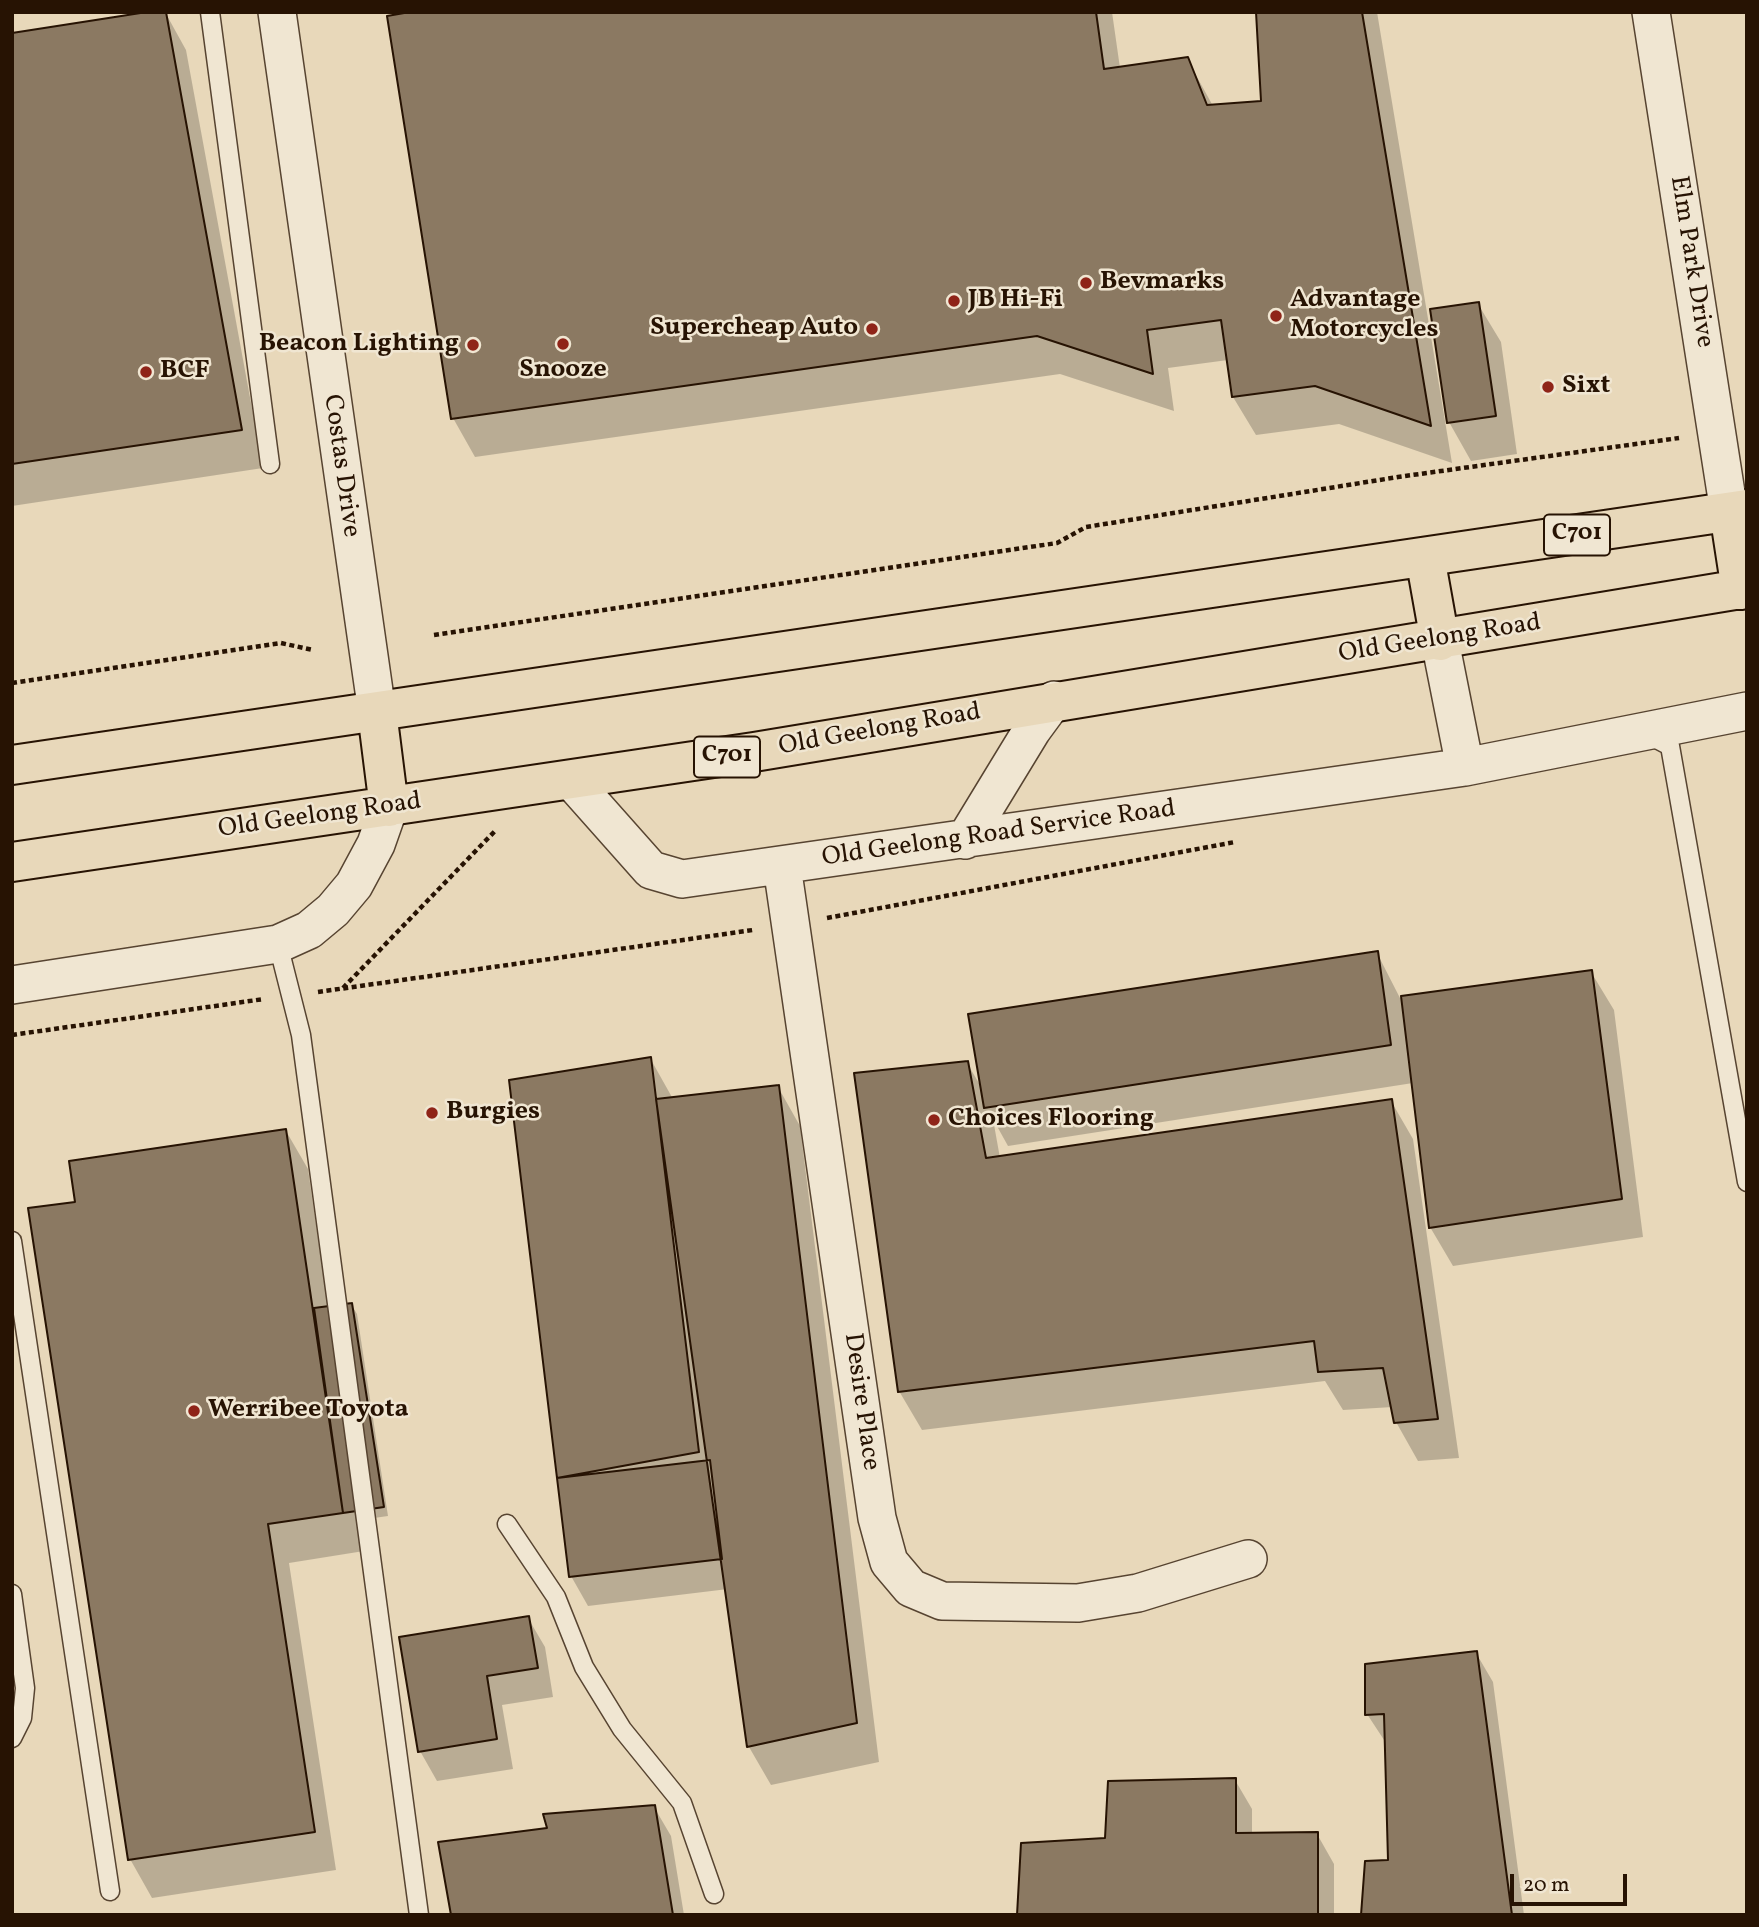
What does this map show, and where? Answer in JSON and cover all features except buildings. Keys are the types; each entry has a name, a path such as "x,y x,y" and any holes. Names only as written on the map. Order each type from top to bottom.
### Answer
{"main road":[{"name":"C701","path":"12,765 1738,511"},
{"path":"1738,511 1744,589"},
{"path":"1425,557 1440,641"},
{"name":"Old Geelong Road","path":"12,862 572,781 1054,701 1440,641 1744,589"},
{"path":"377,712 389,807"}],"street":[{"name":"Costas Drive","path":"277,12 377,712"},
{"name":"Elm Park Drive","path":"1651,12 1717,435 1738,511"},
{"path":"1440,641 1465,766"},
{"path":"965,840 1032,730 1054,701"},
{"name":"Old Geelong Road Service Road","path":"572,781 651,870 682,879 1465,766 1747,711"},
{"path":"12,985 278,944 309,930 354,885 376,844 389,807"},
{"name":"Desire Place","path":"782,866 877,1518 889,1562 911,1588 942,1601 1078,1603 1138,1594 1248,1559"}],"lane":[{"path":"209,12 270,464"},
{"path":"1642,732 1670,746 1747,1182"},
{"path":"278,944 300,1035 419,1915"},
{"path":"12,1241 110,1891"},
{"path":"507,1524 556,1597 584,1667 622,1729 682,1803 714,1894"},
{"path":"12,1594 26,1688 22,1718 12,1738"}],"path":[{"path":"435,635 1057,543 1086,527 1398,477 1717,435"},
{"path":"12,683 281,643 313,650"},
{"path":"342,989 496,829 498,820"},
{"path":"12,1035 791,925 1240,841"}],"place":[{"name":"Bevmarks","path":"1086,283"},
{"name":"JB Hi-Fi","path":"954,301"},
{"name":"Advantage Motorcycles","path":"1276,316"},
{"name":"Supercheap Auto","path":"872,329"},
{"name":"Snooze","path":"563,344"},
{"name":"Beacon Lighting","path":"473,345"},
{"name":"BCF","path":"146,372"},
{"name":"Sixt","path":"1548,387"},
{"name":"Burgies","path":"432,1113"},
{"name":"Choices Flooring","path":"934,1120"},
{"name":"Werribee Toyota","path":"194,1411"}]}
